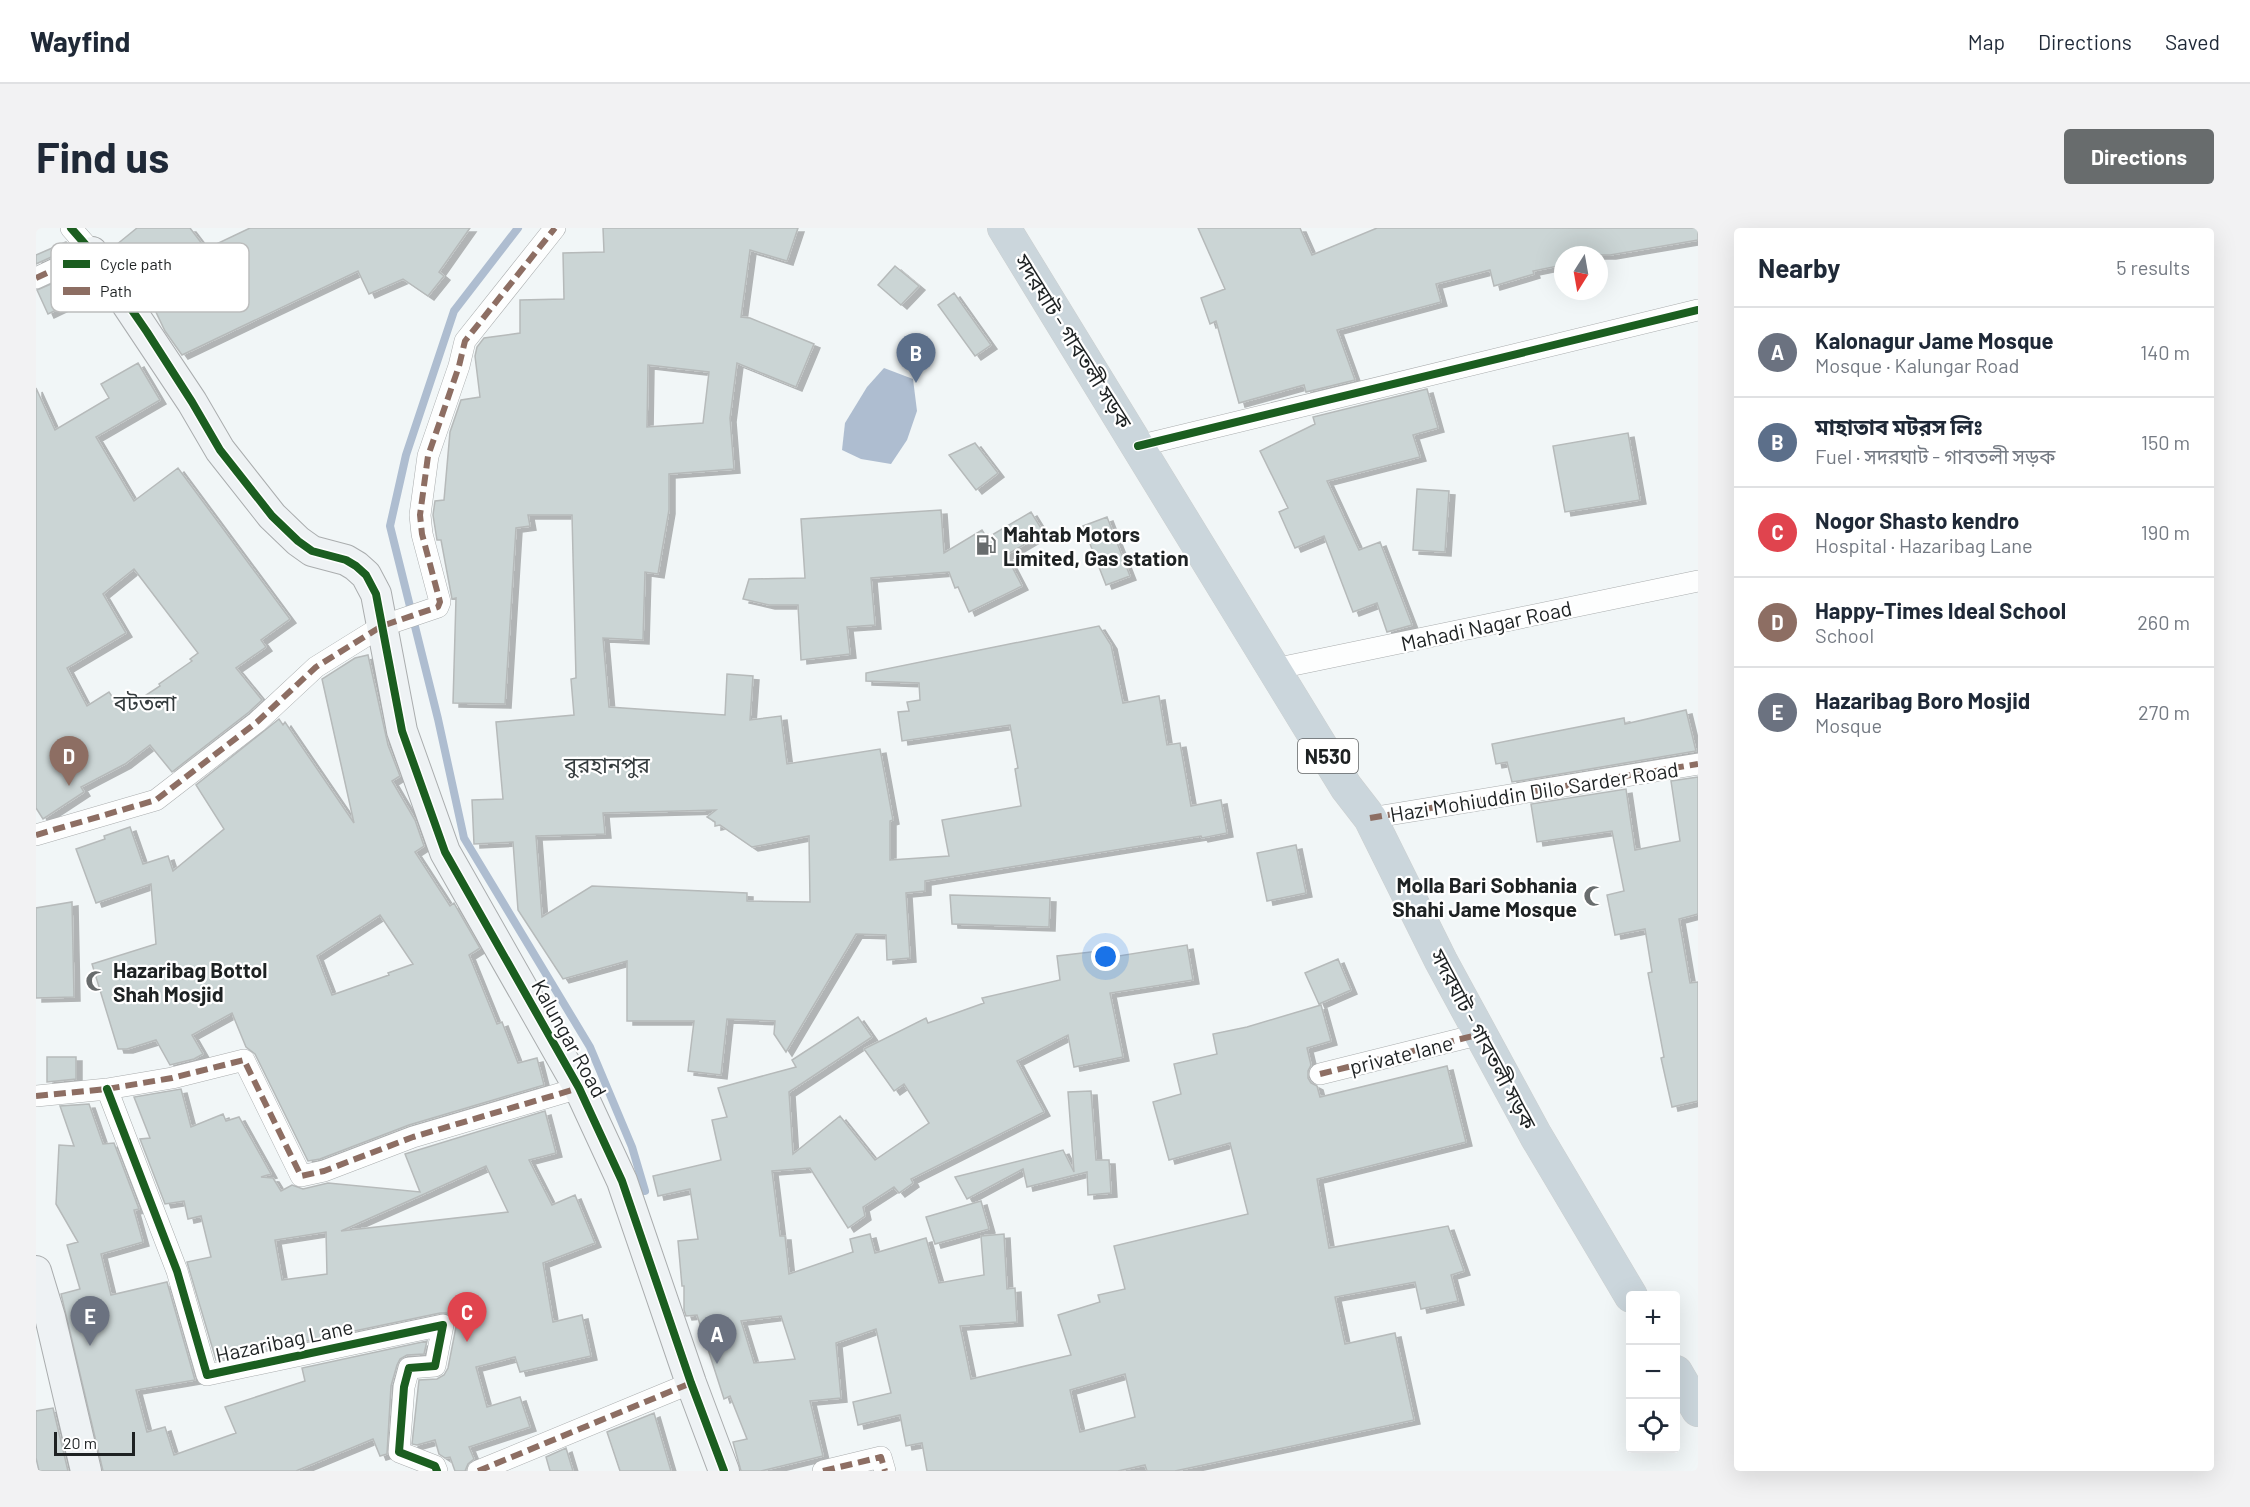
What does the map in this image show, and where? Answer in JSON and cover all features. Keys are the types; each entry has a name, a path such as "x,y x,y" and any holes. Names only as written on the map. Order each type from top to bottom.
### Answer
{"highway":[{"name":"সদরঘাট - গাবতলী সড়ক","path":"1004,228 1346,787 1370,818 1441,961 1536,1136 1628,1291"},
{"path":"1680,1379 1698,1410"}],"street":[{"path":"71,228 84,243"},
{"path":"36,835 156,800 258,722 316,667 391,622 438,607 440,602 422,534 420,515 428,456 459,366 465,341 555,228"},
{"path":"36,278 51,271"},
{"path":"1138,446 1665,316 1698,310"},
{"name":"Kalungar Road","path":"132,312 179,382 220,450 272,516 312,551 346,560 366,575 391,622 402,731 445,852 579,1088 622,1181 691,1383 724,1471"},
{"name":"Mahadi Nagar Road","path":"1274,669 1698,581"},
{"name":"Hazi Mohiuddin Dilo Sarder Road","path":"1370,818 1698,764"},
{"name":"private lane","path":"1320,1074 1481,1034"},
{"path":"36,1096 107,1089 172,1078 244,1060 301,1176 324,1171 413,1137 579,1088"},
{"name":"Hazaribag Lane","path":"107,1089 177,1271 207,1375 443,1325 435,1366 409,1368 404,1387 399,1452 431,1469"},
{"path":"36,1271 50,1317 56,1351 86,1471"},
{"path":"478,1471 691,1383"},
{"path":"823,1471 881,1457 885,1471"}],"water":[{"path":"884,368 913,379 917,411 907,440 891,464 861,459 842,450 845,423 867,387"}],"building":[{"path":"137,228 190,228 201,243 118,243"},
{"path":"250,228 470,228 439,272 444,276 428,296 403,279 369,294 358,271 182,355 165,331 156,312 249,312 249,243 219,243"},
{"path":"603,228 798,228 787,261 750,250 741,317 750,318 814,344 796,387 737,363 730,418 734,469 669,474 669,510 658,574 645,572 643,640 603,638 609,707 725,715 727,674 753,676 750,720 781,716 787,764 880,749 893,820 890,821 890,860 949,856 942,820 1021,806 1015,769 1018,768 1010,725 902,741 898,712 909,711 907,702 920,700 919,683 866,681 866,673 1099,626 1111,645 1123,703 1159,696 1167,745 1180,743 1191,806 1221,800 1227,833 925,881 925,891 906,893 910,958 887,960 886,935 856,934 786,1052 774,1034 775,1021 727,1019 721,1075 688,1071 694,1021 627,1021 627,961 563,979 518,910 513,842 474,844 472,800 503,799 496,722 574,715 571,679 576,678 572,515 528,515 530,526 516,528 505,704 453,703 456,598 452,599 441,540 437,540 433,515 435,501 444,500 450,432 461,400 480,397 475,356 477,347 484,338 520,333 520,300 564,299 563,253 604,252","holes":["648,365 709,372 703,423 647,427","716,810 707,817 715,822 715,826 720,825 752,847 809,836 810,902 747,901 747,893 592,886 542,917 536,836 605,834 603,813"]},
{"path":"1198,228 1300,228 1312,255 1377,228 1698,228 1698,240 1610,255 1608,255 1608,246 1554,246 1554,267 1533,271 1534,274 1494,286 1490,270 1436,284 1441,302 1337,330 1355,380 1306,392 1304,385 1239,403 1216,321 1210,324 1201,298 1225,289"},
{"path":"51,248 51,257 36,264 36,255"},
{"path":"895,266 919,286 901,305 878,285"},
{"path":"51,284 52,312 48,314 37,290"},
{"path":"954,293 991,345 975,356 938,305"},
{"path":"138,363 160,400 96,437 134,501 178,468 290,619 261,640 266,647 236,668 262,700 249,712 172,772 150,745 125,764 81,787 84,792 43,819 36,808 36,388 55,430 109,398 101,384","holes":["134,569 198,653 190,659 192,661 159,684 160,686 122,711 109,692 87,706 67,668 126,633 103,594"]},
{"path":"1427,389 1438,428 1413,435 1420,457 1327,481 1359,550 1380,542 1412,625 1387,632 1377,603 1353,612 1324,536 1295,548 1279,512 1288,508 1260,451 1315,424 1313,417"},
{"path":"1628,433 1640,500 1565,512 1553,446"},
{"path":"975,443 998,473 976,490 949,455"},
{"path":"1417,489 1449,491 1445,552 1413,550"},
{"path":"941,510 944,553 982,530 987,538 1031,512 1044,533 1006,555 1022,586 969,612 949,572 871,578 875,625 847,627 850,654 801,660 798,605 769,605 743,599 749,579 805,578 801,519"},
{"path":"1107,517 1130,576 1106,585 1083,526"},
{"path":"368,655 388,745 400,776 392,781 415,820 424,846 415,852 450,906 454,903 480,948 469,955 497,1024 502,1022 518,1063 537,1058 544,1085 409,1125 320,1159 308,1161 255,1054 246,1047 232,1013 192,1035 203,1054 194,1059 170,1065 156,1040 127,1049 118,1049 92,964 156,944 151,884 96,903 76,849 130,827 143,864 168,856 173,871 224,829 196,785 279,719 283,725 285,722 354,823 322,679 355,658","holes":["380,915 413,964 332,995 317,956"]},
{"path":"1686,710 1696,751 1512,782 1507,762 1496,764 1492,744 1624,718 1625,724"},
{"path":"1698,777 1698,914 1679,919 1690,983 1698,982 1698,1101 1672,1107 1661,1058 1664,1057 1648,973 1652,972 1645,929 1615,935 1607,895 1624,891 1612,831 1537,842 1531,804 1626,789 1635,850 1680,841 1671,781"},
{"path":"1296,845 1306,893 1267,901 1257,853"},
{"path":"950,895 1050,898 1049,927 952,924"},
{"path":"72,902 74,997 36,998 36,908"},
{"path":"1187,945 1193,980 1110,993 1123,1057 1074,1067 1068,1035 1017,1061 1044,1112 911,1179 913,1183 899,1193 894,1187 863,1207 865,1216 848,1228 810,1168 772,1171 780,1236 785,1236 789,1274 853,1252 850,1239 870,1234 875,1253 926,1238 939,1283 984,1275 981,1236 1004,1234 1007,1289 1015,1288 1017,1322 960,1326 971,1379 1071,1355 1058,1315 1100,1302 1098,1295 1125,1289 1114,1246 1248,1214 1230,1143 1169,1160 1153,1102 1181,1094 1174,1064 1217,1054 1213,1034 1247,1027 1321,1005 1331,1041 1307,1048 1311,1065 1308,1078 1317,1086 1320,1097 1447,1066 1466,1142 1317,1179 1329,1248 1448,1226 1464,1271 1451,1275 1458,1301 1421,1309 1415,1282 1335,1297 1345,1344 1395,1333 1414,1420 1175,1471 1147,1471 1145,1465 1118,1471 927,1471 922,1443 906,1446 900,1415 858,1425 853,1402 891,1393 876,1329 836,1343 841,1398 810,1401 823,1456 761,1471 741,1471 733,1442 747,1439 730,1396 724,1399 697,1315 686,1316 684,1310 684,1286 682,1286 678,1241 698,1239 690,1189 658,1196 653,1176 721,1160 712,1120 727,1117 718,1088 796,1067 792,1060 858,1017 872,1037 789,1092 793,1154 840,1116 875,1160 929,1123 904,1084 894,1091 864,1049 926,1018 928,1023 984,1003 982,998 1060,980 1057,956 1099,951 1100,959","holes":["781,1316 795,1359 754,1363 741,1321","1125,1374 1135,1417 1080,1432 1070,1390"]},
{"path":"1338,959 1351,990 1319,1004 1305,973"},
{"path":"47,1057 76,1057 76,1079 47,1082"},
{"path":"181,1089 191,1127 223,1114 226,1121 239,1117 271,1174 261,1177 273,1178 281,1191 292,1185 303,1189 328,1183 420,1192 405,1154 545,1111 556,1153 529,1160 552,1205 575,1195 595,1243 543,1263 553,1322 582,1315 591,1356 520,1372 515,1357 476,1367 487,1407 520,1397 530,1427 469,1447 474,1459 465,1471 455,1471 450,1457 445,1458 439,1454 435,1440 417,1445 412,1444 419,1380 437,1379 444,1375 448,1368 456,1327 455,1321 447,1313 216,1360 187,1262 211,1257 201,1216 188,1219 184,1201 165,1204 140,1139 150,1138 134,1097","holes":["486,1166 508,1212 341,1231 422,1195","326,1232 327,1274 282,1280 275,1240"]},
{"path":"1091,1091 1096,1160 1109,1160 1111,1193 1088,1195 1087,1172 1027,1187 1023,1169 967,1199 955,1177 1063,1150 1074,1172 1068,1092"},
{"path":"89,1104 103,1144 114,1143 139,1209 134,1210 143,1242 101,1254 111,1295 167,1282 195,1380 136,1390 147,1432 165,1427 174,1455 236,1433 225,1407 305,1381 302,1368 427,1341 424,1354 407,1355 400,1359 397,1365 391,1386 387,1454 380,1456 373,1439 296,1471 103,1471 61,1294 80,1289 67,1245 78,1242 56,1204 59,1145 74,1146 60,1106"},
{"path":"981,1201 989,1229 935,1244 926,1217"},
{"path":"53,1408 68,1471 39,1471 36,1458 36,1411"},
{"path":"654,1413 671,1471 620,1471 607,1432"},
{"path":"566,1448 573,1471 550,1471 546,1457"}],"waterway":[{"path":"518,228 454,311 406,455 390,526 438,719 464,838 590,1047 632,1147 645,1191"}],"marked path":[{"path":"36,835 156,800 257,722 316,667 382,626 438,607 440,602 422,534 420,515 428,456 459,366 465,341 555,228"},
{"path":"36,278 51,271"},
{"path":"1370,818 1698,764"},
{"path":"1320,1074 1481,1034"},
{"path":"36,1096 107,1089 172,1078 244,1060 301,1176 324,1171 413,1137 579,1088"},
{"path":"478,1471 691,1383"},
{"path":"823,1471 881,1457 885,1471"}],"cycle path":[{"path":"71,228 84,243"},
{"path":"1138,446 1698,310"},
{"path":"133,312 192,402 220,450 272,516 312,551 346,560 356,566 366,575 376,594 402,731 445,852 579,1088 622,1181 691,1383 724,1471"},
{"path":"107,1089 177,1271 207,1375 443,1325 435,1366 409,1368 404,1387 399,1452 435,1466 437,1471"}],"place":[{"name":"মাহাতাব মটরস লিঃ","path":"916,383"},
{"name":"Mahtab Motors Limited, Gas station","path":"986,545"},
{"name":"Happy-Times Ideal School","path":"69,786"},
{"name":"Molla Bari Sobhania Shahi Jame Mosque","path":"1594,896"},
{"name":"Hazaribag Bottol Shah Mosjid","path":"96,981"},
{"name":"Nogor Shasto kendro","path":"467,1342"},
{"name":"Hazaribag Boro Mosjid","path":"90,1346"},
{"name":"Kalonagur Jame Mosque","path":"717,1364"}],"district":[{"name":"বটতলা","path":"145,702"},
{"name":"বুরহানপুর","path":"607,764"}]}
